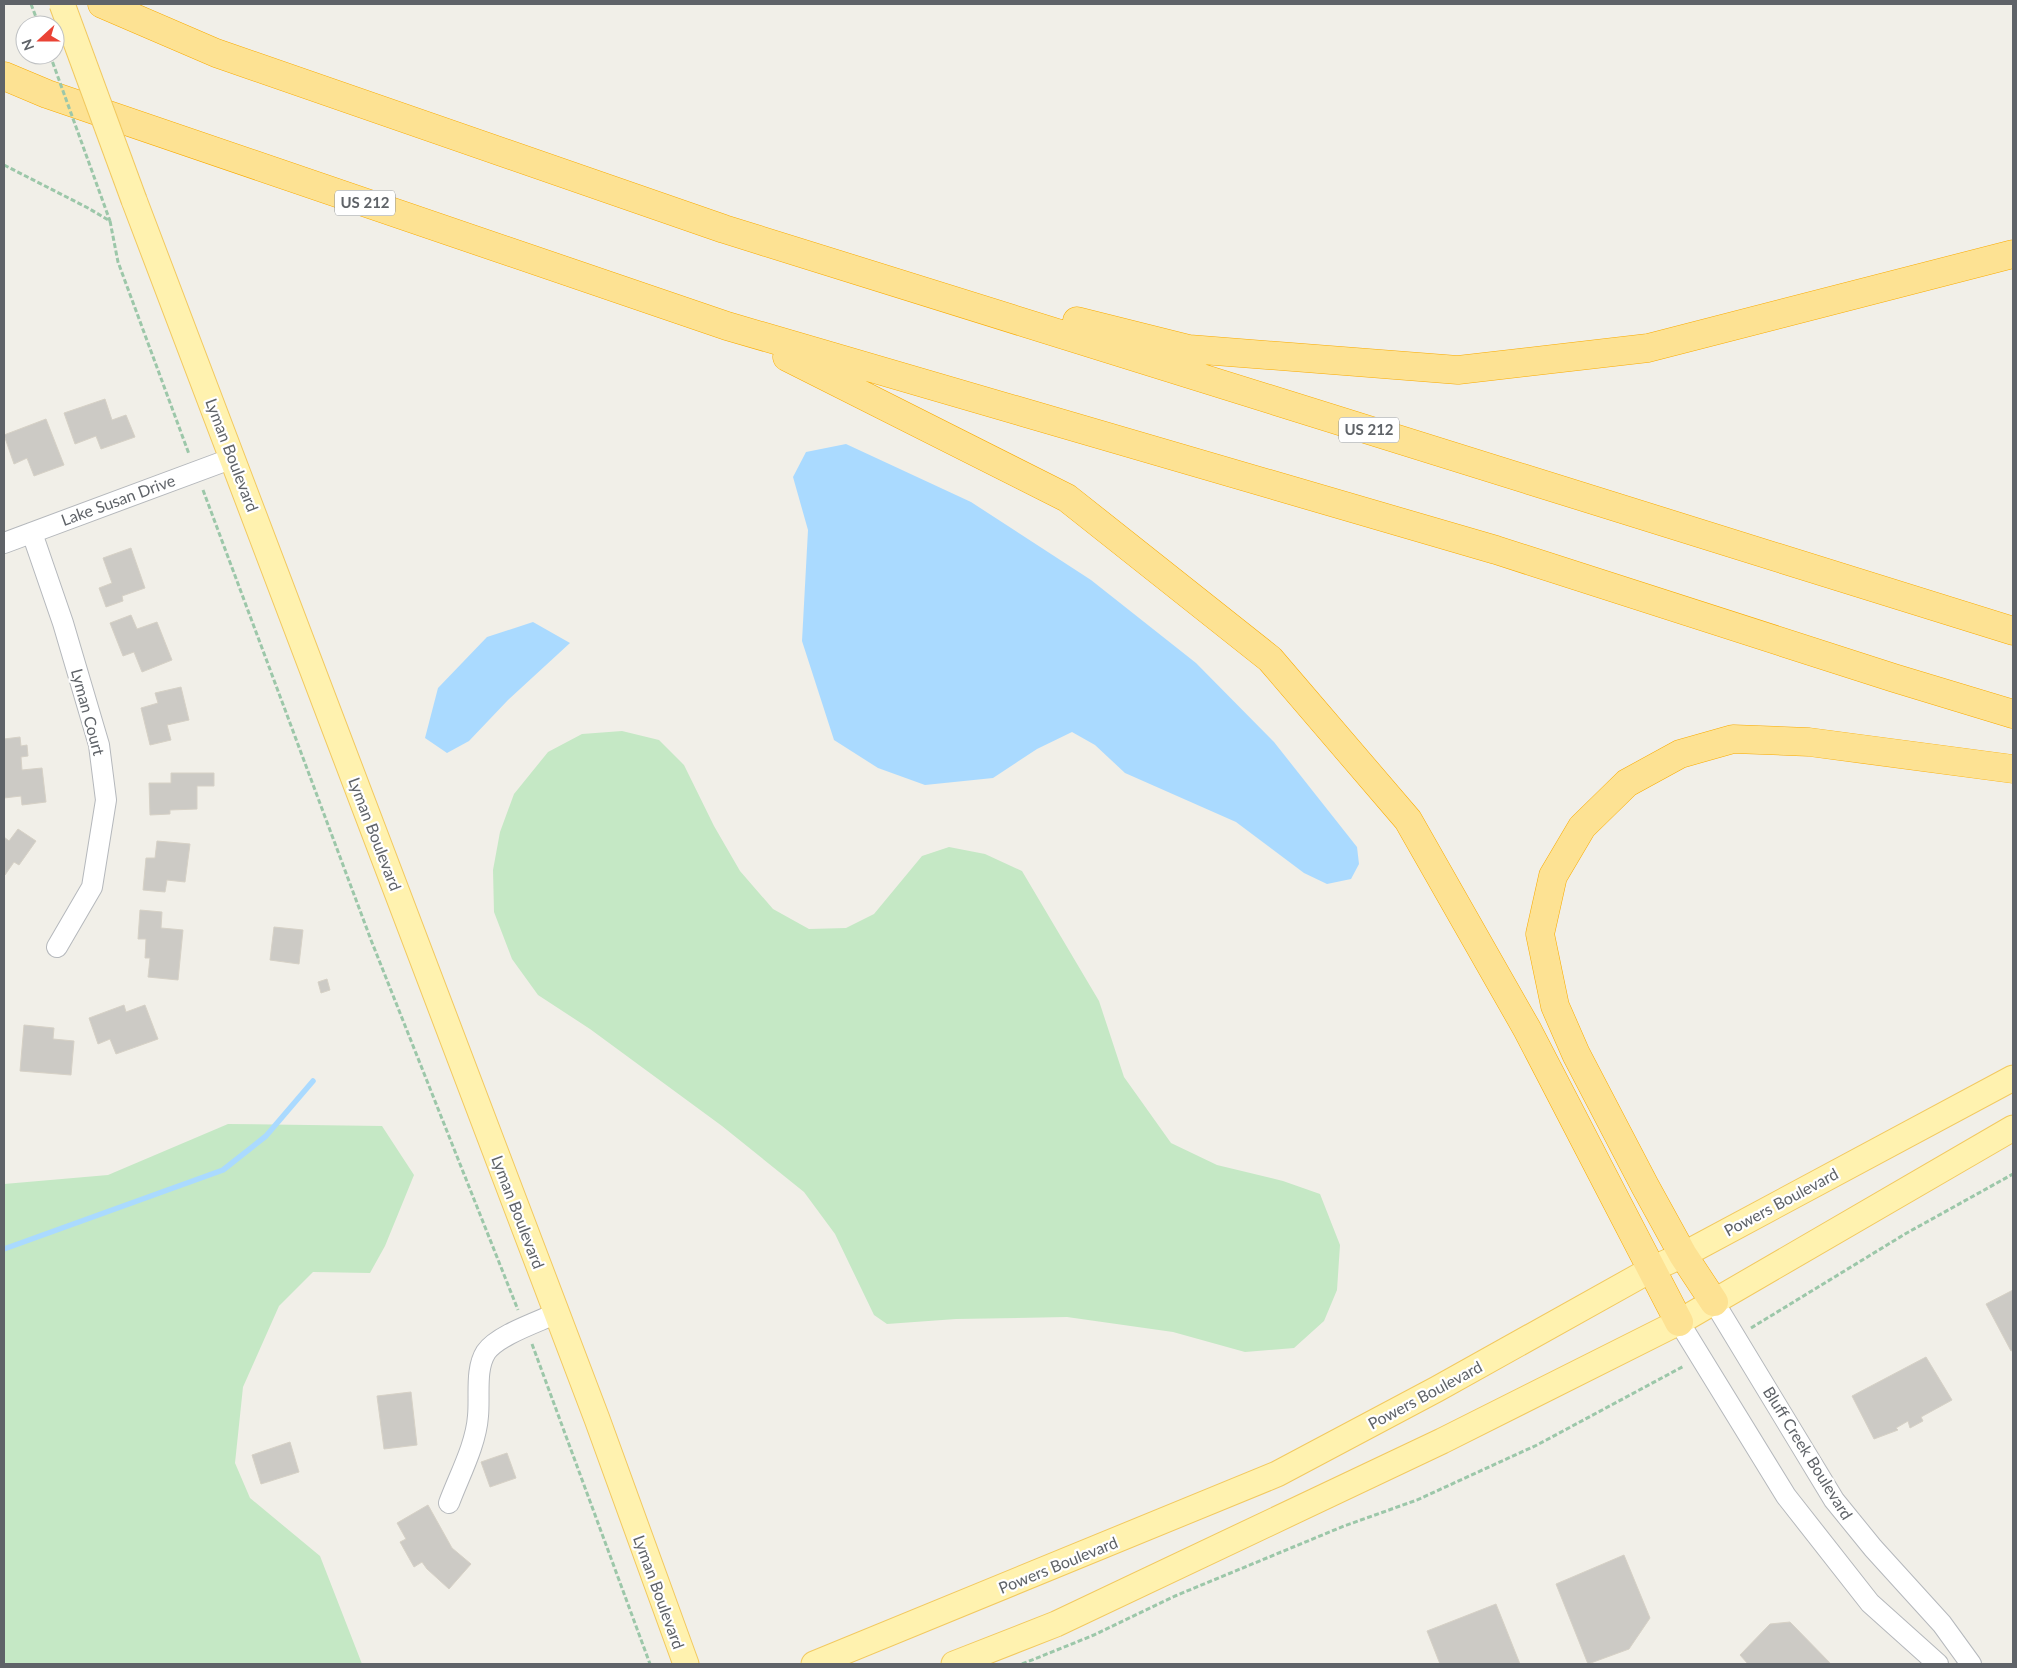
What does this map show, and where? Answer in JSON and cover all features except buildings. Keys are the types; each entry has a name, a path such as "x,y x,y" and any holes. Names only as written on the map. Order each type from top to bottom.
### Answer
{"highway":[{"name":"US 212","path":"102,4 216,53 724,229 2013,631"},
{"name":"US 212","path":"4,76 56,98 728,326 1486,547 1884,675 2013,714"},
{"path":"724,229 967,294 1189,349 1458,370 1648,348 2013,254"},
{"path":"728,326 1067,498 1270,659 1408,820 1527,1029 1679,1322"},
{"path":"1714,1302 1683,1255 1576,1054 1555,1006 1540,934 1553,876 1582,827 1627,783 1680,754 1733,739 1809,742 2013,769"}],"main road":[{"name":"Lyman Boulevard","path":"62,4 134,200 557,1313 686,1664"},
{"name":"Powers Boulevard","path":"814,1664 1277,1474 1437,1390 1652,1269 1683,1255 2013,1078"},
{"path":"954,1664 1056,1624 1442,1441 1679,1322 2013,1128"}],"street":[{"name":"Lake Susan Drive","path":"4,543 233,458"},
{"name":"Lyman Court","path":"32,533 63,623 99,745 106,800 92,887 57,947"},
{"name":"Bluff Creek Boulevard","path":"1714,1302 1737,1336 1834,1500 1872,1548 1942,1624 1971,1664"},
{"path":"449,1503 474,1438 478,1419 482,1360 494,1344 557,1313"},
{"path":"1679,1322 1702,1356 1786,1496 1870,1603 1938,1664"}],"path":[{"path":"54,65 110,221 118,262 196,472 371,940 462,1175 525,1328 650,1664"},
{"path":"4,166 110,221"},
{"path":"1737,1336 1906,1234 2013,1174"},
{"path":"1022,1664 1094,1635 1175,1596 1344,1526 1434,1492 1537,1445 1702,1356"}],"green space":[{"path":"622,731 659,740 684,765 714,826 740,871 773,909 809,929 846,928 874,914 922,856 949,847 985,854 1022,871 1099,1001 1124,1077 1171,1143 1217,1165 1283,1181 1320,1194 1340,1245 1337,1290 1324,1321 1294,1348 1245,1352 1173,1332 1067,1317 956,1319 887,1324 874,1315 835,1234 804,1192 722,1126 590,1029 538,995 512,959 494,912 493,870 500,832 514,794 548,752 582,734"},
{"path":"228,1124 382,1126 414,1175 385,1246 370,1273 313,1272 279,1306 243,1387 235,1463 250,1498 320,1556 362,1664 4,1664 4,1184 108,1175"}],"water":[{"path":"846,444 971,502 1091,580 1196,663 1274,742 1357,847 1359,864 1351,879 1327,884 1304,873 1236,822 1125,773 1095,745 1072,732 1037,749 993,778 925,785 878,768 834,740 802,641 808,530 793,477 806,452"},
{"path":"533,622 570,643 508,700 469,741 447,753 425,738 438,688 487,637"}],"waterway":[{"path":"4,1249 223,1170 266,1136 313,1081"}]}
